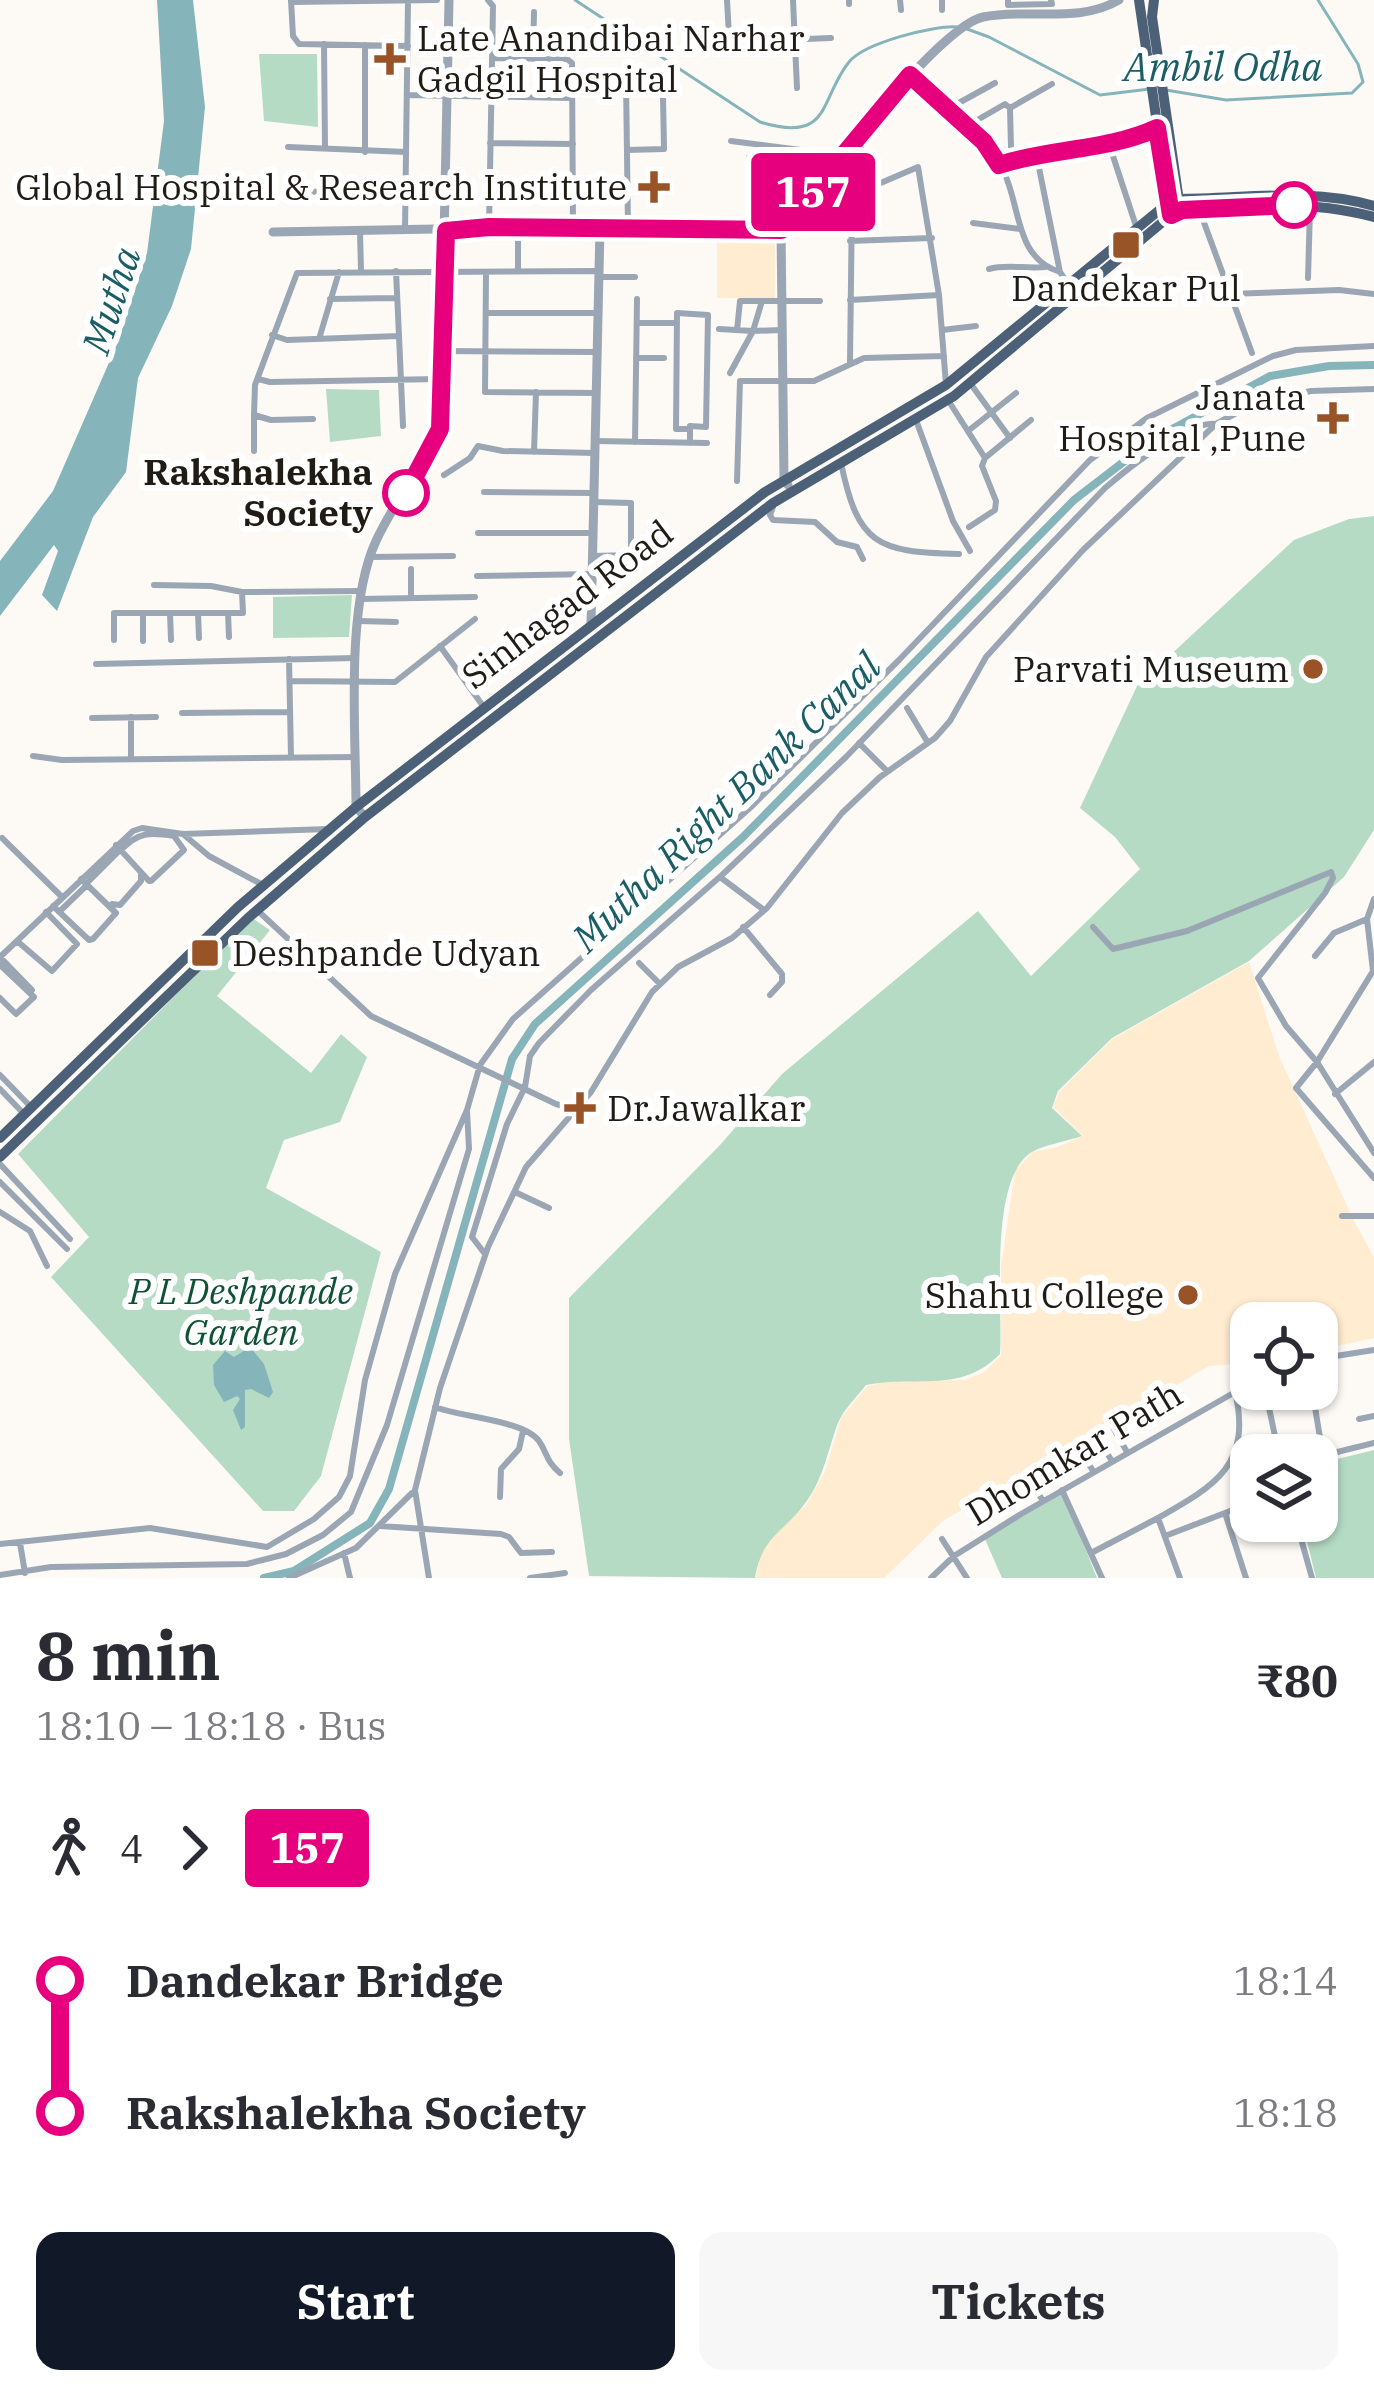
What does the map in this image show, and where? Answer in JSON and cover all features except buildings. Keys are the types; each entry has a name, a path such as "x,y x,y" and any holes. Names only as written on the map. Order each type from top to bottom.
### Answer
{"main road":[{"path":"1148,25 1154,0 1139,0 1148,25 1176,207"},
{"path":"1159,98 1157,128 1176,207"},
{"path":"1176,207 1336,196 1374,206"},
{"path":"1176,207 1276,200 1374,217"},
{"name":"Sinhagad Road","path":"0,1161 32,1115 265,886 332,829 773,503 948,400 1137,228 1176,207"},
{"name":"Sinhagad Road","path":"0,1138 32,1115 483,706 784,479 946,385 1176,207"}],"street":[{"path":"407,46 295,41 291,1 437,0"},
{"path":"361,812 356,757 360,595 375,542 440,429 449,0"},
{"path":"488,0 493,6 489,227"},
{"path":"727,0 730,40 831,38"},
{"path":"793,0 797,88"},
{"path":"900,0 901,10"},
{"path":"942,0 943,10"},
{"path":"1008,0 1008,5 1021,6 1052,4 1052,0"},
{"path":"273,232 489,227 775,230 910,75 976,20 1094,10 1119,0"},
{"path":"405,231 408,1"},
{"path":"533,58 534,12"},
{"path":"324,44 325,149"},
{"path":"365,45 365,152"},
{"path":"492,58 570,60 573,228"},
{"path":"910,75 984,142 999,165 1024,243 1045,267"},
{"path":"626,81 628,228"},
{"path":"946,110 995,83"},
{"path":"1010,108 1052,84"},
{"path":"407,95 572,98"},
{"path":"627,150 664,149 663,96"},
{"path":"966,127 1005,104 1010,108 1011,147 1018,159"},
{"path":"999,165 1036,153 1109,144 1157,128"},
{"path":"731,141 843,156"},
{"path":"490,143 573,144"},
{"path":"1109,144 1137,228"},
{"path":"288,148 406,152"},
{"path":"1036,153 1065,292"},
{"path":"749,157 775,230 782,301 784,479 791,491"},
{"path":"850,363 852,201 862,191 918,167 932,238 946,385"},
{"path":"490,184 573,184"},
{"path":"292,191 405,191"},
{"path":"1308,278 1310,206"},
{"path":"1199,208 1252,353"},
{"path":"973,224 1020,230"},
{"path":"518,227 518,271"},
{"path":"591,623 600,228"},
{"path":"360,232 361,272"},
{"path":"850,241 932,238"},
{"path":"989,268 1045,267 1060,272"},
{"path":"396,271 403,426"},
{"path":"487,271 485,392 596,393"},
{"path":"254,451 258,379 297,273 518,271 635,277"},
{"path":"319,339 339,272"},
{"path":"1229,294 1339,290 1374,294"},
{"path":"850,300 939,295"},
{"path":"330,299 396,298"},
{"path":"635,442 637,299"},
{"path":"730,373 753,331 762,301"},
{"path":"736,329 740,302 820,301"},
{"path":"486,313 598,313"},
{"path":"677,314 708,315 706,427 690,429 676,429 677,314"},
{"path":"637,322 673,322"},
{"path":"942,330 976,326"},
{"path":"719,329 782,330"},
{"path":"272,335 287,340 400,336"},
{"path":"0,1544 150,1528 267,1547 301,1528 339,1497 350,1476 365,1380 395,1274 483,1067 513,1019 752,807 1090,460 1147,418 1274,356 1296,350 1374,346"},
{"path":"442,351 597,352"},
{"path":"737,481 738,382 814,381 864,358 944,356"},
{"path":"636,358 664,358"},
{"path":"258,379 441,379"},
{"path":"970,383 1010,438"},
{"path":"429,1578 415,1490 435,1407 485,1254 526,1167 591,1091 638,1012 678,967 732,938 764,910 821,835 950,721 986,657 1082,550 1216,424 1238,410 1274,399 1311,391 1374,389"},
{"path":"534,452 536,392"},
{"path":"968,431 1016,393"},
{"path":"948,400 985,458"},
{"path":"254,416 314,419"},
{"path":"916,420 953,520 970,551"},
{"path":"969,527 995,510 982,466 985,458 1031,420"},
{"path":"485,1254 472,1237 530,1056 552,1029 859,743 1114,480 1198,424 1216,424"},
{"path":"690,429 690,443"},
{"path":"443,475 459,468 478,446 534,452 635,442 706,443"},
{"path":"841,463 854,516 872,535 906,550 959,554"},
{"path":"484,492 631,503 631,555 592,556"},
{"path":"773,503 773,520 815,522 837,542 857,547 863,559"},
{"path":"478,533 593,533"},
{"path":"370,557 453,556"},
{"path":"411,568 411,598"},
{"path":"477,576 592,574"},
{"path":"154,585 212,586 242,592 475,597"},
{"path":"113,640 114,613 244,613 242,592"},
{"path":"142,613 143,641"},
{"path":"170,613 171,640"},
{"path":"199,613 199,638"},
{"path":"228,613 229,637"},
{"path":"290,681 395,682 475,619"},
{"path":"359,621 396,622"},
{"path":"440,646 483,706"},
{"path":"96,664 357,658"},
{"path":"290,659 291,757"},
{"path":"908,708 928,743"},
{"path":"182,713 290,712"},
{"path":"130,717 131,759"},
{"path":"92,718 156,717"},
{"path":"859,743 888,771"},
{"path":"33,756 356,757"},
{"path":"32,991 0,957 142,828 183,834 332,829"},
{"path":"143,833 174,836 184,850 151,881 118,848 143,833"},
{"path":"183,834 209,856 265,886"},
{"path":"2,838 62,897"},
{"path":"85,880 120,905 142,878 118,848"},
{"path":"1093,927 1113,950 1186,931 1331,872 1334,878 1325,892 1258,978 1374,1153"},
{"path":"720,877 764,910"},
{"path":"53,910 85,880"},
{"path":"53,910 93,939 116,913 85,880"},
{"path":"1374,899 1367,919 1373,971 1296,1088 1374,1178"},
{"path":"16,942 52,971 77,944 53,910"},
{"path":"257,910 371,1016 574,1109"},
{"path":"1315,956 1334,933 1367,919"},
{"path":"743,927 782,974 782,982 770,995"},
{"path":"16,942 47,975"},
{"path":"638,963 661,984"},
{"path":"0,998 16,1014 34,998 1,969"},
{"path":"1335,1094 1374,1062"},
{"path":"0,1075 32,1115"},
{"path":"0,1089 32,1115"},
{"path":"0,1575 51,1567 247,1564 286,1553 351,1513 387,1425 470,1149 467,1110"},
{"path":"0,1161 70,1239"},
{"path":"0,1182 67,1249"},
{"path":"515,1192 549,1208"},
{"path":"0,1212 30,1231 47,1266"},
{"path":"1342,1216 1374,1216"},
{"path":"1338,1356 1374,1350"},
{"name":"Dhomkar Path","path":"931,1578 954,1556 1230,1393"},
{"path":"435,1407 523,1432 539,1441 547,1461 560,1473"},
{"path":"1093,1552 1194,1498 1228,1470 1236,1453 1236,1410"},
{"path":"1359,1419 1374,1416"},
{"path":"1114,1429 1127,1452"},
{"path":"500,1497 501,1469 518,1449 523,1432"},
{"path":"1096,1436 1112,1461"},
{"path":"1338,1452 1374,1443"},
{"path":"1081,1451 1093,1472"},
{"path":"1029,1478 1043,1501"},
{"path":"290,1578 356,1548 415,1490"},
{"path":"1062,1490 1102,1578"},
{"path":"1165,1536 1230,1511"},
{"path":"1225,1513 1246,1578"},
{"path":"1158,1518 1180,1578"},
{"path":"380,1526 501,1534 521,1553 552,1552"},
{"path":"942,1539 967,1578"},
{"path":"1302,1542 1312,1578"},
{"path":"20,1544 25,1574"},
{"path":"344,1553 350,1578"},
{"path":"530,1578 565,1574"}],"shaded area":[{"path":"717,235 775,235 775,298 717,298"},
{"name":"Shahu College","path":"1249,962 1279,1056 1374,1257 1374,1338 1338,1346 1338,1302 1230,1302 1230,1364 1209,1366 943,1521 884,1578 756,1578 760,1556 775,1532 806,1505 825,1471 841,1418 867,1386 965,1380 984,1372 1001,1355 1001,1267 1015,1171 1032,1152 1083,1136 1053,1107 1059,1092 1112,1039"}],"green space":[{"path":"259,54 317,54 318,127 264,121"},
{"path":"326,389 379,390 381,436 330,442"},
{"path":"1374,516 1374,830 1344,877 1249,961 1112,1038 1058,1091 1052,1108 1082,1136 1029,1154 1016,1169 1003,1218 1000,1354 954,1379 866,1385 841,1418 812,1493 768,1543 755,1578 589,1576 569,1439 569,1298 720,1145 782,1074 978,911 1031,976 1140,869 1115,837 1080,808 1137,686 1294,540 1349,519"},
{"path":"352,595 349,637 273,638 273,597"},
{"name":"P L Deshpande Garden","path":"252,918 270,930 217,996 311,1073 341,1034 367,1057 340,1122 284,1140 266,1188 381,1252 321,1476 294,1511 263,1511 51,1277 89,1237 18,1154"},
{"path":"1374,1450 1374,1578 1316,1578 1307,1542 1338,1542 1338,1459"},
{"path":"1062,1490 1097,1578 1002,1578 984,1537"}],"water":[{"path":"157,0 193,0 205,107 191,249 172,306 138,378 126,472 93,517 57,611 42,595 58,551 54,545 0,616 0,561 53,491 118,342 147,253 164,121"},
{"path":"250,1347 264,1364 273,1392 269,1398 245,1390 245,1427 241,1430 233,1410 240,1399 224,1402 214,1385 213,1365 225,1351 234,1357"}],"waterway":[{"name":"Ambil Odha","path":"575,0 760,122 783,127 812,122 849,62 869,48 933,29 957,27"},
{"name":"Ambil Odha","path":"1166,90 1226,100 1352,93 1363,82 1358,64 1318,0"},
{"name":"Ambil Odha","path":"967,29 1100,95 1150,89"},
{"name":"Mutha Right Bank Canal","path":"264,1578 294,1571 370,1523 389,1489 512,1059 535,1024 743,837 1074,500 1152,440 1270,376 1329,366 1374,365"}],"bus line":[{"name":"157","path":"406,493 440,429 446,231 489,227 781,230 910,75 984,142 999,165 1036,153 1136,138 1157,128 1171,215 1182,210 1294,205"}],"place":[{"name":"Late Anandibai Narhar Gadgil Hospital","path":"390,59"},
{"name":"Global Hospital & Research Institute","path":"654,187"},
{"name":"Dandekar Pul","path":"1126,245"},
{"name":"Janata Hospital ,Pune","path":"1333,418"},
{"name":"Rakshalekha Society","path":"406,493"},
{"name":"Parvati Museum","path":"1313,669"},
{"name":"Deshpande Udyan","path":"205,953"},
{"name":"Dr.Jawalkar","path":"580,1108"},
{"name":"Shahu College","path":"1188,1295"}],"water label":[{"name":"Mutha","path":"111,300"}]}
